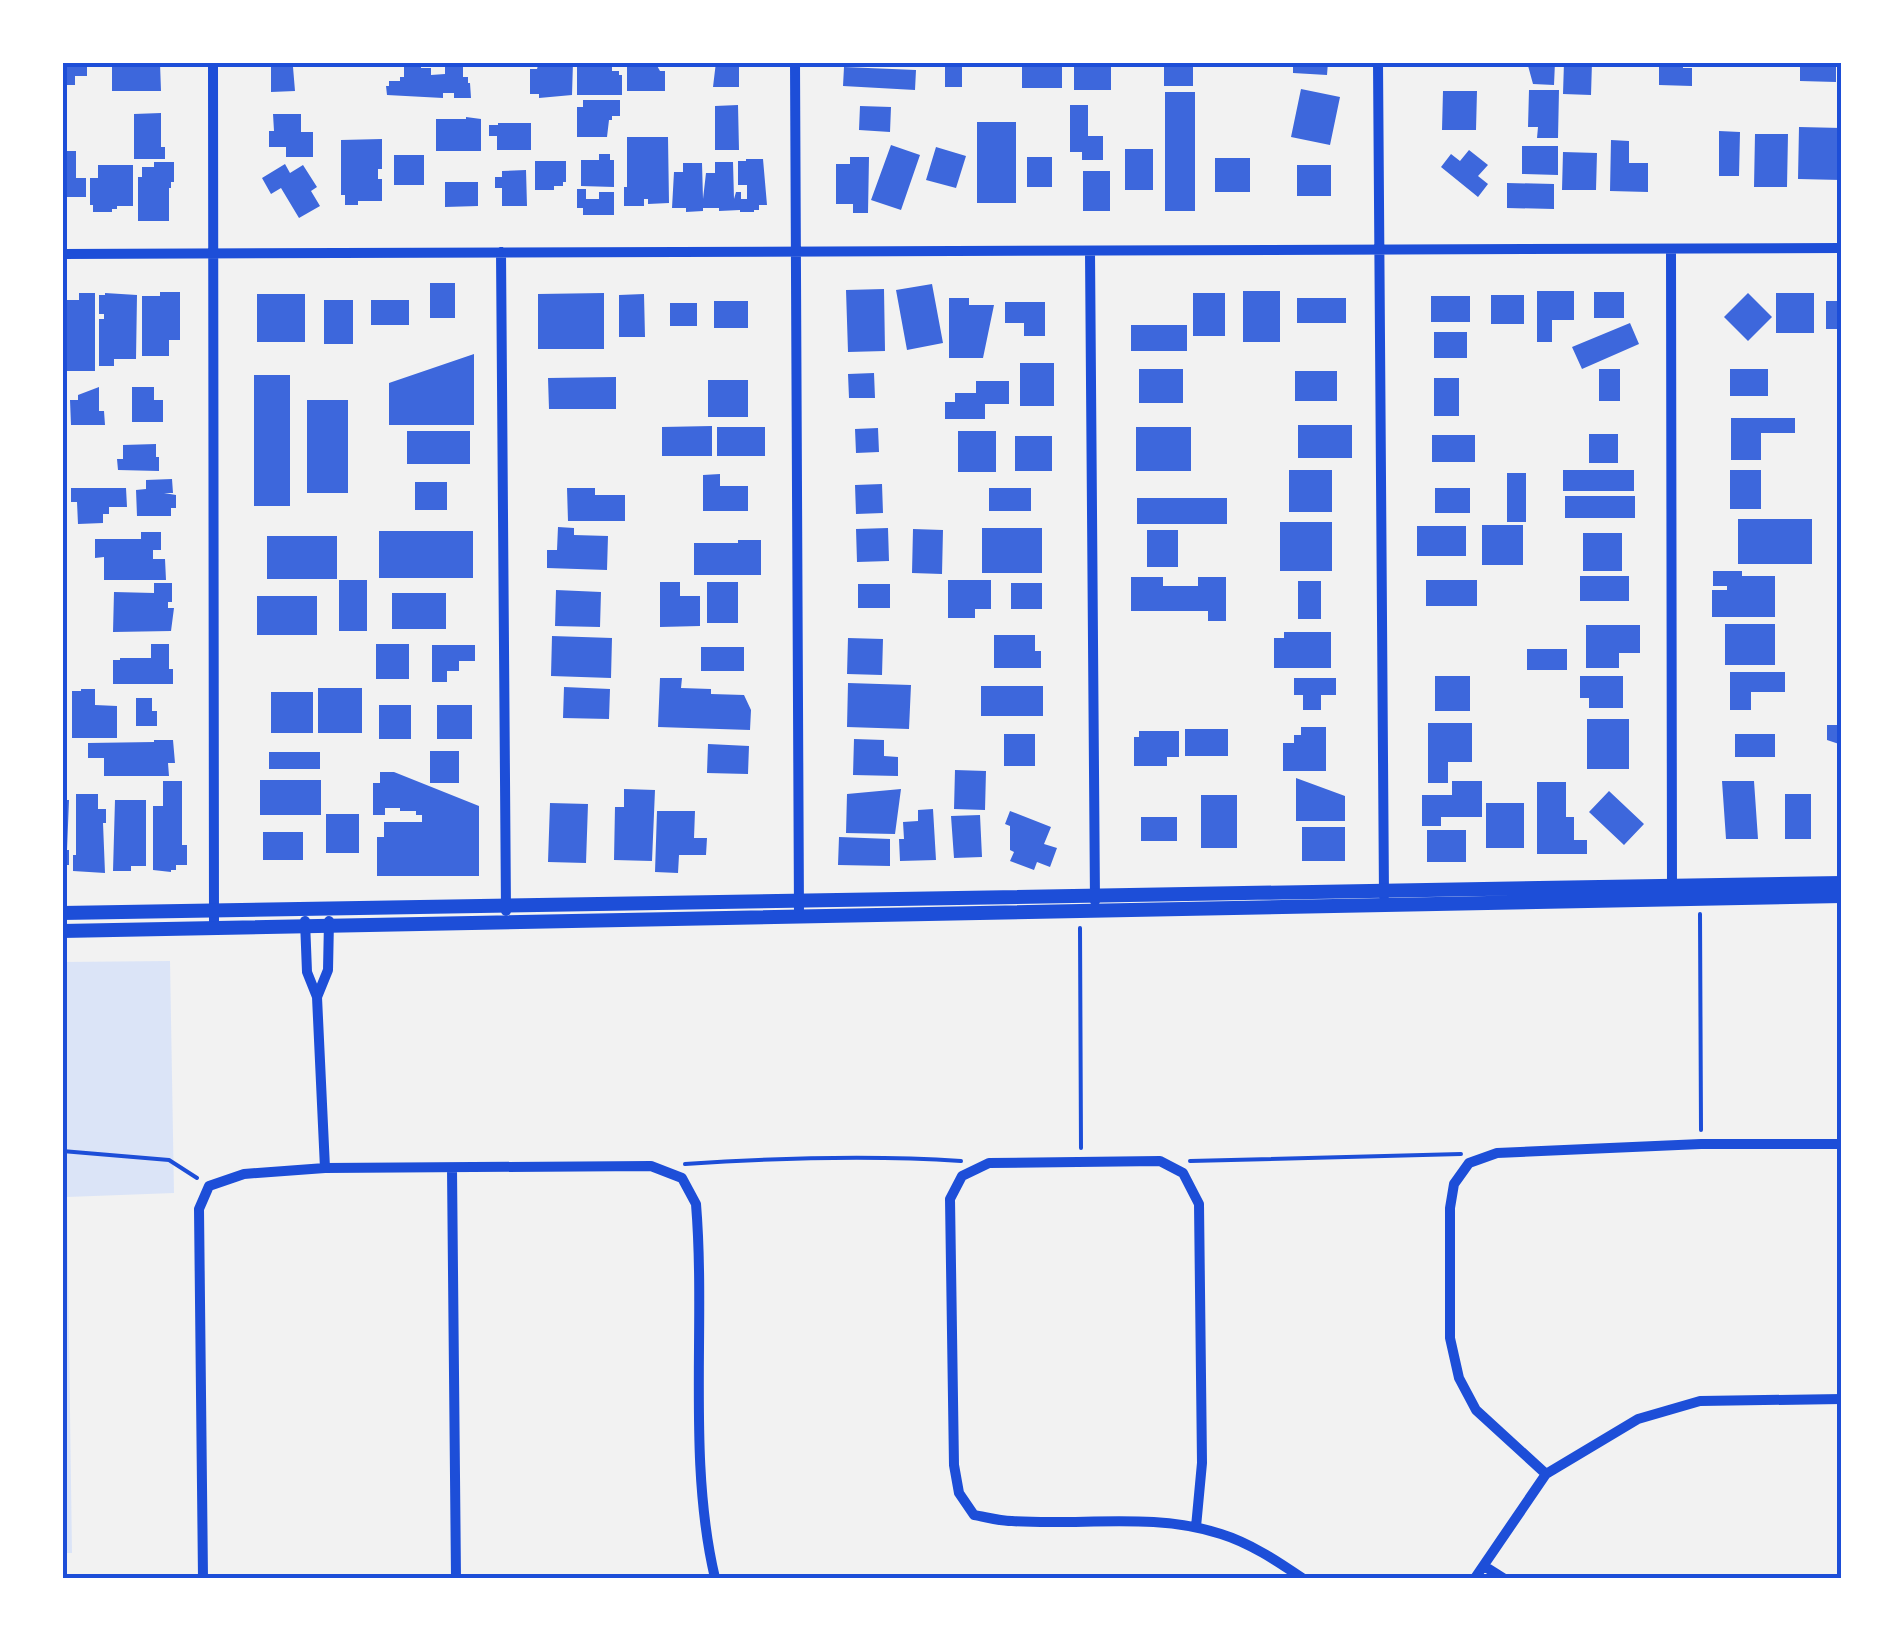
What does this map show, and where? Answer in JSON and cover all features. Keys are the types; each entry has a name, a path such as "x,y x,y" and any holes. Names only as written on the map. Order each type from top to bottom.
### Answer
{"street":[{"path":"213,62 214,920"},
{"path":"795,62 799,916"},
{"path":"1378,62 1384,898"},
{"path":"62,254 1842,248"},
{"path":"1672,250 1672,892"},
{"path":"501,252 506,922"},
{"path":"1090,252 1095,903"},
{"path":"62,913 328,926 799,916 1095,903 1672,892 1842,883"},
{"path":"1672,892 1842,896"},
{"path":"62,931 304,910 799,900 1095,903"},
{"path":"304,910 307,972 317,997 325,1168"},
{"path":"317,997 328,970 329,910"},
{"path":"1546,1474 1476,1410 1460,1378 1450,1338 1450,1208 1454,1184 1469,1163 1497,1153 1701,1144 1842,1144"},
{"path":"1196,1528 1202,1463 1199,1204 1182,1173 1160,1161 989,1163 962,1176 950,1199 954,1466 958,1493 974,1514 1009,1521 1159,1522 1196,1528 1223,1534 1302,1578"},
{"path":"203,1578 199,1209 208,1186 244,1174 325,1168 650,1166 682,1178 696,1204 701,1474 706,1542 715,1578"},
{"path":"452,1169 456,1578"},
{"path":"1476,1578 1546,1474 1638,1420 1700,1401 1842,1399"},
{"path":"1484,1566 1503,1578"}],"path":[{"path":"1700,911 1701,1144"},
{"path":"1080,922 1081,1162"},
{"path":"62,1152 169,1160 208,1186"},
{"path":"1160,1161 1497,1153"},
{"path":"650,1166 898,1158 989,1163"}],"shaded area":[{"path":"170,961 174,1193 67,1197 72,1553 63,1553 63,962"}],"building":[{"path":"62,62 87,62 87,76 75,76 75,85 62,85"},
{"path":"271,62 294,62 295,91 271,92"},
{"path":"404,62 421,63 421,68 431,68 431,75 445,74 445,63 463,63 463,77 468,77 471,98 454,98 454,93 443,93 443,98 387,95 389,81 404,77"},
{"path":"539,62 573,62 572,95 539,98 539,94 530,94 530,69 537,69"},
{"path":"577,62 604,62 604,67 619,71 622,95 577,95"},
{"path":"627,62 655,62 660,71 665,71 665,91 627,91"},
{"path":"716,62 739,62 739,87 713,87"},
{"path":"945,62 962,62 962,87 945,87"},
{"path":"1022,62 1062,62 1062,88 1022,88"},
{"path":"1164,62 1193,62 1193,86 1164,86"},
{"path":"1293,62 1328,62 1327,75 1293,73"},
{"path":"1527,62 1555,62 1554,85 1533,84"},
{"path":"1564,62 1592,62 1591,95 1563,94"},
{"path":"1659,62 1683,62 1683,68 1692,68 1692,86 1659,85"},
{"path":"1800,62 1836,62 1836,82 1800,81"},
{"path":"112,63 160,63 161,91 112,91"},
{"path":"1074,63 1111,63 1111,90 1074,90"},
{"path":"844,67 916,70 915,90 843,86"},
{"path":"1301,89 1340,97 1330,145 1291,137"},
{"path":"1529,90 1559,90 1558,138 1537,138 1538,127 1528,127"},
{"path":"1443,91 1477,91 1476,130 1442,130"},
{"path":"1165,92 1195,92 1195,211 1165,211"},
{"path":"583,100 620,100 620,116 609,120 607,137 577,137 577,107 583,107"},
{"path":"738,105 739,150 715,150 715,106"},
{"path":"1070,105 1088,105 1088,136 1103,136 1103,160 1082,160 1082,152 1070,152"},
{"path":"860,106 891,107 890,132 859,130"},
{"path":"161,113 165,159 134,159 134,114"},
{"path":"273,114 301,114 301,132 313,132 313,157 286,157 286,147 269,147 269,131 274,131"},
{"path":"436,119 481,119 481,151 436,151"},
{"path":"977,122 1016,122 1016,203 977,203"},
{"path":"531,123 531,150 497,150 497,136 489,136 489,125"},
{"path":"1799,127 1842,128 1841,180 1798,179"},
{"path":"1719,131 1740,132 1739,176 1719,176"},
{"path":"1755,134 1788,134 1787,187 1754,187"},
{"path":"627,137 668,137 669,203 648,204 648,199 644,199 644,206 624,206"},
{"path":"382,139 378,179 382,179 382,201 345,205 345,195 341,195 341,140"},
{"path":"1611,140 1629,141 1629,163 1648,163 1648,192 1610,191"},
{"path":"891,145 920,155 901,210 871,200"},
{"path":"1522,146 1558,146 1558,175 1522,174"},
{"path":"936,147 966,156 956,188 926,180"},
{"path":"1125,149 1153,149 1153,190 1125,190"},
{"path":"1469,150 1488,165 1478,176 1488,184 1478,197 1441,167 1451,154 1460,161"},
{"path":"62,151 76,151 76,178 86,178 86,197 67,197 62,208"},
{"path":"1563,152 1597,153 1596,190 1562,190"},
{"path":"599,154 610,154 610,160 614,160 614,187 581,186 581,160 599,160"},
{"path":"394,155 424,155 424,185 394,185"},
{"path":"850,157 869,157 868,213 853,213 853,204 836,204 836,164 850,164"},
{"path":"1027,157 1052,157 1052,187 1027,187"},
{"path":"1215,158 1250,158 1250,192 1215,192"},
{"path":"763,159 767,205 759,205 754,212 703,208 686,212 686,208 672,208 674,172 683,172 683,163 702,163 703,199 706,173 715,173 715,162 733,162 734,199 736,192 741,192 741,199 747,199 747,185 738,185 738,161"},
{"path":"535,161 566,161 563,186 535,190"},
{"path":"154,162 174,162 169,221 138,221 138,177 142,177 142,167 154,167"},
{"path":"285,164 290,173 303,165 317,187 311,191 320,206 299,218 281,188 271,194 262,178"},
{"path":"98,165 133,165 133,206 93,212 90,178 98,178"},
{"path":"1297,165 1331,165 1331,196 1297,196"},
{"path":"526,170 527,206 502,206 502,188 495,188 495,177 502,177 502,171"},
{"path":"1083,171 1110,171 1110,211 1083,211"},
{"path":"445,182 478,182 478,206 445,207"},
{"path":"1507,183 1554,184 1554,209 1507,208"},
{"path":"577,189 586,189 586,199 599,199 599,192 614,192 614,215 583,215 583,208 577,208"},
{"path":"430,283 455,283 455,318 430,318"},
{"path":"932,284 943,343 907,350 896,290"},
{"path":"884,289 885,351 848,352 846,290"},
{"path":"1243,291 1280,291 1280,342 1243,342"},
{"path":"1537,291 1574,291 1574,320 1552,320 1552,342 1537,342"},
{"path":"160,292 180,292 180,340 169,340 169,356 142,356 142,296 160,296"},
{"path":"1594,292 1624,292 1624,318 1594,318"},
{"path":"79,293 95,293 95,371 62,371 62,300 79,300"},
{"path":"604,293 604,349 538,349 538,294"},
{"path":"1193,293 1225,293 1225,336 1193,336"},
{"path":"1748,293 1772,317 1748,341 1724,317"},
{"path":"1776,293 1814,293 1814,333 1776,333"},
{"path":"257,294 305,294 305,342 257,342"},
{"path":"644,294 645,337 619,337 619,295"},
{"path":"99,295 137,295 136,359 114,359 114,366 99,366 99,319 104,319 104,314 99,314"},
{"path":"1491,295 1524,295 1524,324 1491,324"},
{"path":"1431,296 1470,296 1470,322 1431,322"},
{"path":"949,298 969,298 969,305 994,305 983,358 949,358"},
{"path":"1297,298 1346,298 1346,323 1297,323"},
{"path":"324,300 353,300 353,344 324,344"},
{"path":"371,300 409,300 409,325 371,325"},
{"path":"714,301 748,301 748,328 714,328"},
{"path":"1826,301 1842,301 1842,329 1826,329"},
{"path":"1005,302 1045,302 1045,336 1024,336 1024,323 1005,323"},
{"path":"670,303 697,303 697,326 670,326"},
{"path":"1630,323 1639,344 1582,369 1572,347"},
{"path":"1131,325 1187,325 1187,351 1131,351"},
{"path":"1434,332 1467,332 1467,358 1434,358"},
{"path":"474,354 474,425 389,425 389,383"},
{"path":"1020,363 1054,363 1054,406 1020,406"},
{"path":"1139,369 1183,369 1183,403 1139,403"},
{"path":"1599,369 1620,369 1620,401 1599,401"},
{"path":"1730,369 1768,369 1768,396 1730,396"},
{"path":"1295,371 1337,371 1337,401 1295,401"},
{"path":"874,373 875,398 849,398 848,374"},
{"path":"254,375 290,375 290,506 254,506"},
{"path":"616,377 616,409 549,409 548,378"},
{"path":"1434,378 1459,378 1459,416 1434,416"},
{"path":"708,380 748,380 748,417 708,417"},
{"path":"976,381 1009,381 1009,404 985,404 985,419 945,419 945,402 955,402 955,393 976,393"},
{"path":"99,387 99,411 104,411 105,425 71,425 70,400 78,400 78,395"},
{"path":"132,387 154,387 154,400 163,400 163,422 132,422"},
{"path":"307,400 348,400 348,493 307,493"},
{"path":"1731,418 1795,418 1795,433 1761,433 1761,460 1731,460"},
{"path":"1298,425 1352,425 1352,458 1298,458"},
{"path":"712,426 712,456 662,456 662,427"},
{"path":"717,427 765,427 765,456 717,456"},
{"path":"1136,427 1191,427 1191,471 1136,471"},
{"path":"878,428 879,452 856,453 855,429"},
{"path":"407,431 470,431 470,464 407,464"},
{"path":"958,431 996,431 996,472 958,472"},
{"path":"1589,434 1618,434 1618,463 1589,463"},
{"path":"1432,435 1475,435 1475,462 1432,462"},
{"path":"1015,436 1052,436 1052,471 1015,471"},
{"path":"156,444 159,471 118,470 117,459 123,459 123,445"},
{"path":"1289,470 1332,470 1332,512 1289,512"},
{"path":"1563,470 1634,470 1634,491 1563,491"},
{"path":"1730,470 1761,470 1761,509 1730,509"},
{"path":"1507,473 1526,473 1526,522 1507,522"},
{"path":"720,474 720,486 748,486 748,511 703,511 703,475"},
{"path":"172,479 173,493 164,493 176,495 176,508 171,508 171,516 137,516 136,490 146,489 146,480"},
{"path":"415,482 447,482 447,510 415,510"},
{"path":"882,484 883,513 856,514 855,485"},
{"path":"71,488 126,488 127,507 109,507 109,514 103,514 103,523 78,524 77,502 71,502"},
{"path":"567,488 595,488 595,495 625,495 625,521 568,521"},
{"path":"989,488 1031,488 1031,511 989,511"},
{"path":"1435,488 1470,488 1470,513 1435,513"},
{"path":"1565,496 1635,496 1635,518 1565,518"},
{"path":"1137,498 1227,498 1227,524 1137,524"},
{"path":"1738,519 1812,519 1812,564 1738,564"},
{"path":"1280,522 1332,522 1332,571 1280,571"},
{"path":"1482,525 1523,525 1523,565 1482,565"},
{"path":"1417,526 1466,526 1466,556 1417,556"},
{"path":"558,527 574,528 574,535 608,536 607,570 547,568 547,550 557,550"},
{"path":"888,528 889,561 857,562 856,529"},
{"path":"982,528 1042,528 1042,573 982,573"},
{"path":"913,529 943,530 942,574 912,573"},
{"path":"1147,530 1178,530 1178,567 1147,567"},
{"path":"379,531 473,531 473,578 379,578"},
{"path":"141,532 161,532 161,550 153,550 153,559 165,559 166,580 104,580 104,557 95,558 95,539 141,539"},
{"path":"1583,533 1622,533 1622,571 1583,571"},
{"path":"267,536 337,536 337,579 267,579"},
{"path":"761,540 761,575 694,575 694,543"},
{"path":"1713,571 1775,576 1775,617 1712,617 1712,590 1727,590 1727,586 1713,586"},
{"path":"1580,576 1629,576 1629,601 1580,601"},
{"path":"1131,577 1163,577 1163,586 1198,586 1198,577 1226,577 1226,621 1208,621 1208,611 1131,611"},
{"path":"339,580 367,580 367,631 339,631"},
{"path":"948,580 991,580 991,609 975,609 975,618 948,618"},
{"path":"1426,580 1477,580 1477,606 1426,606"},
{"path":"1298,581 1321,581 1321,619 1298,619"},
{"path":"660,582 680,582 680,596 700,596 700,626 660,627"},
{"path":"707,582 738,582 738,623 707,623"},
{"path":"154,583 172,583 172,602 168,602 168,608 174,608 171,631 113,632 114,592 154,593"},
{"path":"1011,583 1042,583 1042,609 1011,609"},
{"path":"858,584 890,584 890,608 858,608"},
{"path":"556,590 601,592 600,627 555,626"},
{"path":"392,593 446,593 446,629 392,629"},
{"path":"257,596 317,596 317,635 257,635"},
{"path":"1725,624 1775,624 1775,665 1725,665"},
{"path":"1586,625 1640,625 1640,653 1619,653 1619,668 1586,668"},
{"path":"1284,632 1331,632 1331,668 1274,668 1274,638 1284,638"},
{"path":"994,635 1035,635 1035,651 1041,651 1041,668 994,668"},
{"path":"552,636 612,638 611,678 551,676"},
{"path":"848,638 883,639 882,675 847,674"},
{"path":"151,644 169,644 173,684 113,684 113,660 151,658"},
{"path":"376,644 409,644 409,679 376,679"},
{"path":"432,645 475,645 475,661 459,661 459,671 447,671 447,682 432,682"},
{"path":"701,647 744,647 744,671 701,671"},
{"path":"1527,649 1567,649 1567,670 1527,670"},
{"path":"1730,672 1785,672 1785,692 1751,692 1751,710 1730,710"},
{"path":"1435,676 1470,676 1470,711 1435,711"},
{"path":"1580,676 1623,676 1623,708 1589,708 1589,698 1580,698"},
{"path":"660,678 682,678 681,688 744,695 751,710 750,730 658,727"},
{"path":"1294,678 1336,678 1336,695 1321,695 1321,710 1303,710 1303,695 1294,695"},
{"path":"848,683 911,685 909,729 847,727"},
{"path":"981,686 1043,686 1043,716 981,716"},
{"path":"564,687 610,689 609,719 563,718"},
{"path":"318,688 362,688 362,733 318,733"},
{"path":"95,689 95,705 117,706 117,738 72,738 72,691"},
{"path":"271,692 313,692 313,733 271,733"},
{"path":"136,698 152,698 157,726 136,726"},
{"path":"379,705 411,705 411,739 379,739"},
{"path":"437,705 472,705 472,739 437,739"},
{"path":"1587,719 1629,719 1629,769 1587,769"},
{"path":"1428,723 1472,723 1472,762 1448,762 1448,783 1428,783"},
{"path":"1827,725 1842,725 1842,745 1827,740"},
{"path":"1301,727 1326,727 1326,771 1283,771 1283,743 1294,743 1294,735 1301,735"},
{"path":"1185,729 1228,729 1228,756 1185,756"},
{"path":"1139,731 1179,731 1179,757 1167,757 1167,766 1134,766 1134,737 1139,737"},
{"path":"1004,734 1035,734 1035,766 1004,766"},
{"path":"1735,734 1775,734 1775,757 1735,757"},
{"path":"854,739 884,740 884,756 898,757 898,776 853,775"},
{"path":"173,740 175,763 168,763 169,776 104,776 104,758 88,758 88,743"},
{"path":"708,744 749,746 748,774 707,773"},
{"path":"430,751 459,751 459,783 430,783"},
{"path":"269,752 320,752 320,769 269,769"},
{"path":"955,770 986,771 985,810 954,809"},
{"path":"380,772 394,772 479,806 479,876 377,876 377,837 384,837 384,822 422,822 422,815 416,815 416,811 400,808 385,808 385,815 373,815 373,783 380,783"},
{"path":"1296,778 1345,796 1345,821 1296,821"},
{"path":"260,780 321,780 321,815 260,815"},
{"path":"163,781 182,781 182,845 187,845 187,865 176,865 171,872 153,870 153,806 163,806"},
{"path":"1452,781 1482,781 1482,817 1441,817 1441,826 1422,826 1422,795 1452,795"},
{"path":"1722,781 1754,781 1758,839 1726,839"},
{"path":"1537,782 1566,782 1566,817 1574,817 1574,840 1587,840 1587,854 1537,854"},
{"path":"624,789 655,790 652,861 614,860 615,807 624,807"},
{"path":"901,789 895,834 846,833 847,794"},
{"path":"1609,791 1644,824 1624,845 1589,812"},
{"path":"76,794 98,794 98,809 106,809 105,873 73,871"},
{"path":"1785,794 1811,794 1811,839 1785,839"},
{"path":"1201,795 1237,795 1237,848 1201,848"},
{"path":"62,800 69,800 69,865 62,865"},
{"path":"115,800 146,800 146,866 113,871"},
{"path":"550,803 588,804 586,863 548,862"},
{"path":"1486,803 1524,803 1524,848 1486,848"},
{"path":"1837,804 1842,804 1842,838 1837,838"},
{"path":"933,809 936,860 900,861 903,822 918,821 918,810"},
{"path":"657,811 695,811 694,838 707,838 706,855 679,855 678,873 655,872"},
{"path":"1010,811 1051,827 1044,844 1057,848 1050,867 1037,862 1034,870 1010,861 1014,852 1010,850 1010,826 1005,824"},
{"path":"326,814 359,814 359,853 326,853"},
{"path":"980,815 982,857 954,858 951,816"},
{"path":"1141,817 1177,817 1177,841 1141,841"},
{"path":"1302,827 1345,827 1345,861 1302,861"},
{"path":"1427,830 1466,830 1466,862 1427,862"},
{"path":"263,832 303,832 303,860 263,860"},
{"path":"839,837 890,839 890,866 838,865"}]}
